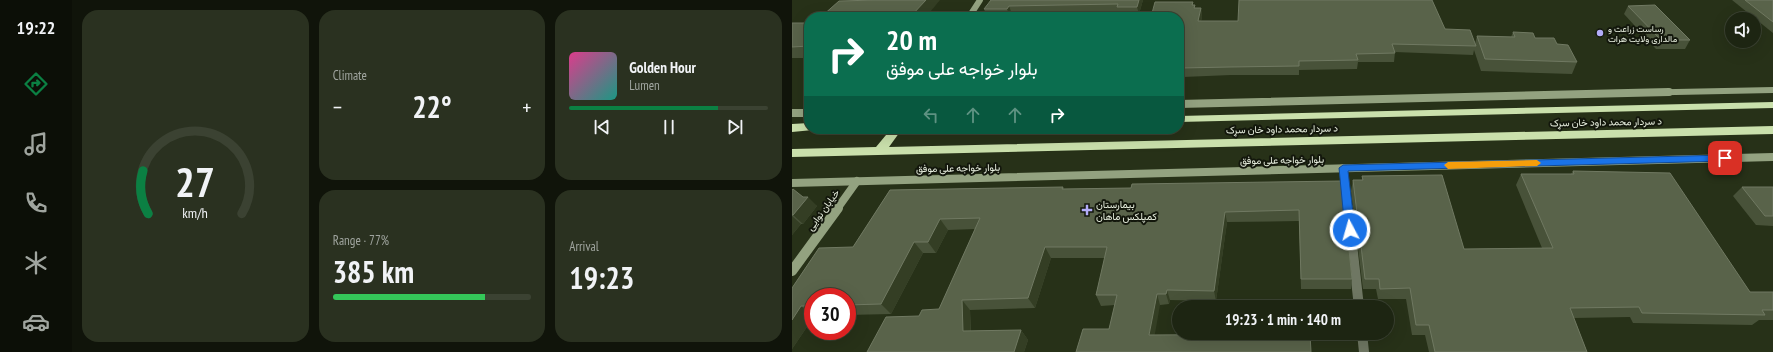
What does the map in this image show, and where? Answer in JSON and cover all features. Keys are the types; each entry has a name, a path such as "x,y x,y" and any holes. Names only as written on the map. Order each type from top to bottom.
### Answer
{"highway":[{"name":"د سردار محمد داود خان سړک","path":"1184,119 1773,105"},
{"path":"792,128 804,127"},
{"name":"د سردار محمد داود خان سړک","path":"792,153 1773,130"},
{"path":"880,150 893,134"}],"street":[{"path":"972,12 980,0"},
{"path":"1184,104 1773,90"},
{"path":"792,113 804,113"},
{"name":"بلوار خواجه علی موفق","path":"792,183 1773,157"},
{"path":"1343,168 1358,300"},
{"name":"خیابان نوایی","path":"792,271 857,181"},
{"path":"1363,340 1364,352"}],"building":[{"path":"926,0 915,12 827,12 839,1"},
{"path":"991,0 1139,0 1137,7 1117,7 1118,4 1009,6 1007,9 984,9"},
{"path":"1239,0 1432,0 1445,29 1470,30 1476,46 1392,44 1395,53 1356,54 1358,60 1299,61 1299,66 1184,68 1184,12 1152,12 1155,2 1193,2 1192,5 1195,5 1194,8 1201,8 1198,21 1238,21"},
{"path":"1745,0 1773,0 1773,22"},
{"path":"1655,5 1690,40 1661,40 1628,6"},
{"path":"792,23 804,23 804,46 792,47"},
{"path":"1513,32 1533,33 1535,38 1554,38 1557,44 1568,45 1577,62 1485,59 1477,36 1515,37"},
{"path":"1573,171 1670,173 1750,292 1773,292 1773,310 1762,310 1765,315 1642,313 1639,307 1570,308 1587,352 1435,352 1429,325 1416,325 1410,288 1380,289 1379,279 1365,279 1353,180 1363,180 1362,176 1442,175 1464,249 1553,248 1521,174 1574,174"},
{"path":"1342,181 1352,279 1301,279 1299,210 1225,212 1214,291 1167,290 1166,294 1157,294 1149,335 1172,335 1172,340 1310,340 1311,352 1076,352 1083,329 1109,329 1117,295 1096,295 1107,247 1045,247 1028,298 962,300 963,331 1021,330 1014,352 867,352 886,317 919,316 922,310 939,309 980,218 940,219 928,242 914,242 881,304 856,305 856,288 804,288 804,306 801,306 792,320 792,288 819,248 853,247 890,190 1063,187 1062,189 1131,188 1132,184"},
{"path":"1742,187 1773,187 1773,216 1765,216"},
{"path":"793,189 803,197 808,197 792,215 792,190"}],"slow traffic":[{"path":"1448,165 1537,163"}],"place":[{"name":"رساست زراعت و مالداری ولایت هرات","path":"1600,33"},
{"name":"بیمارستان کمپلکس ماهان","path":"1087,210"}],"route":[{"path":"1350,230 1343,168 1725,158"}]}
